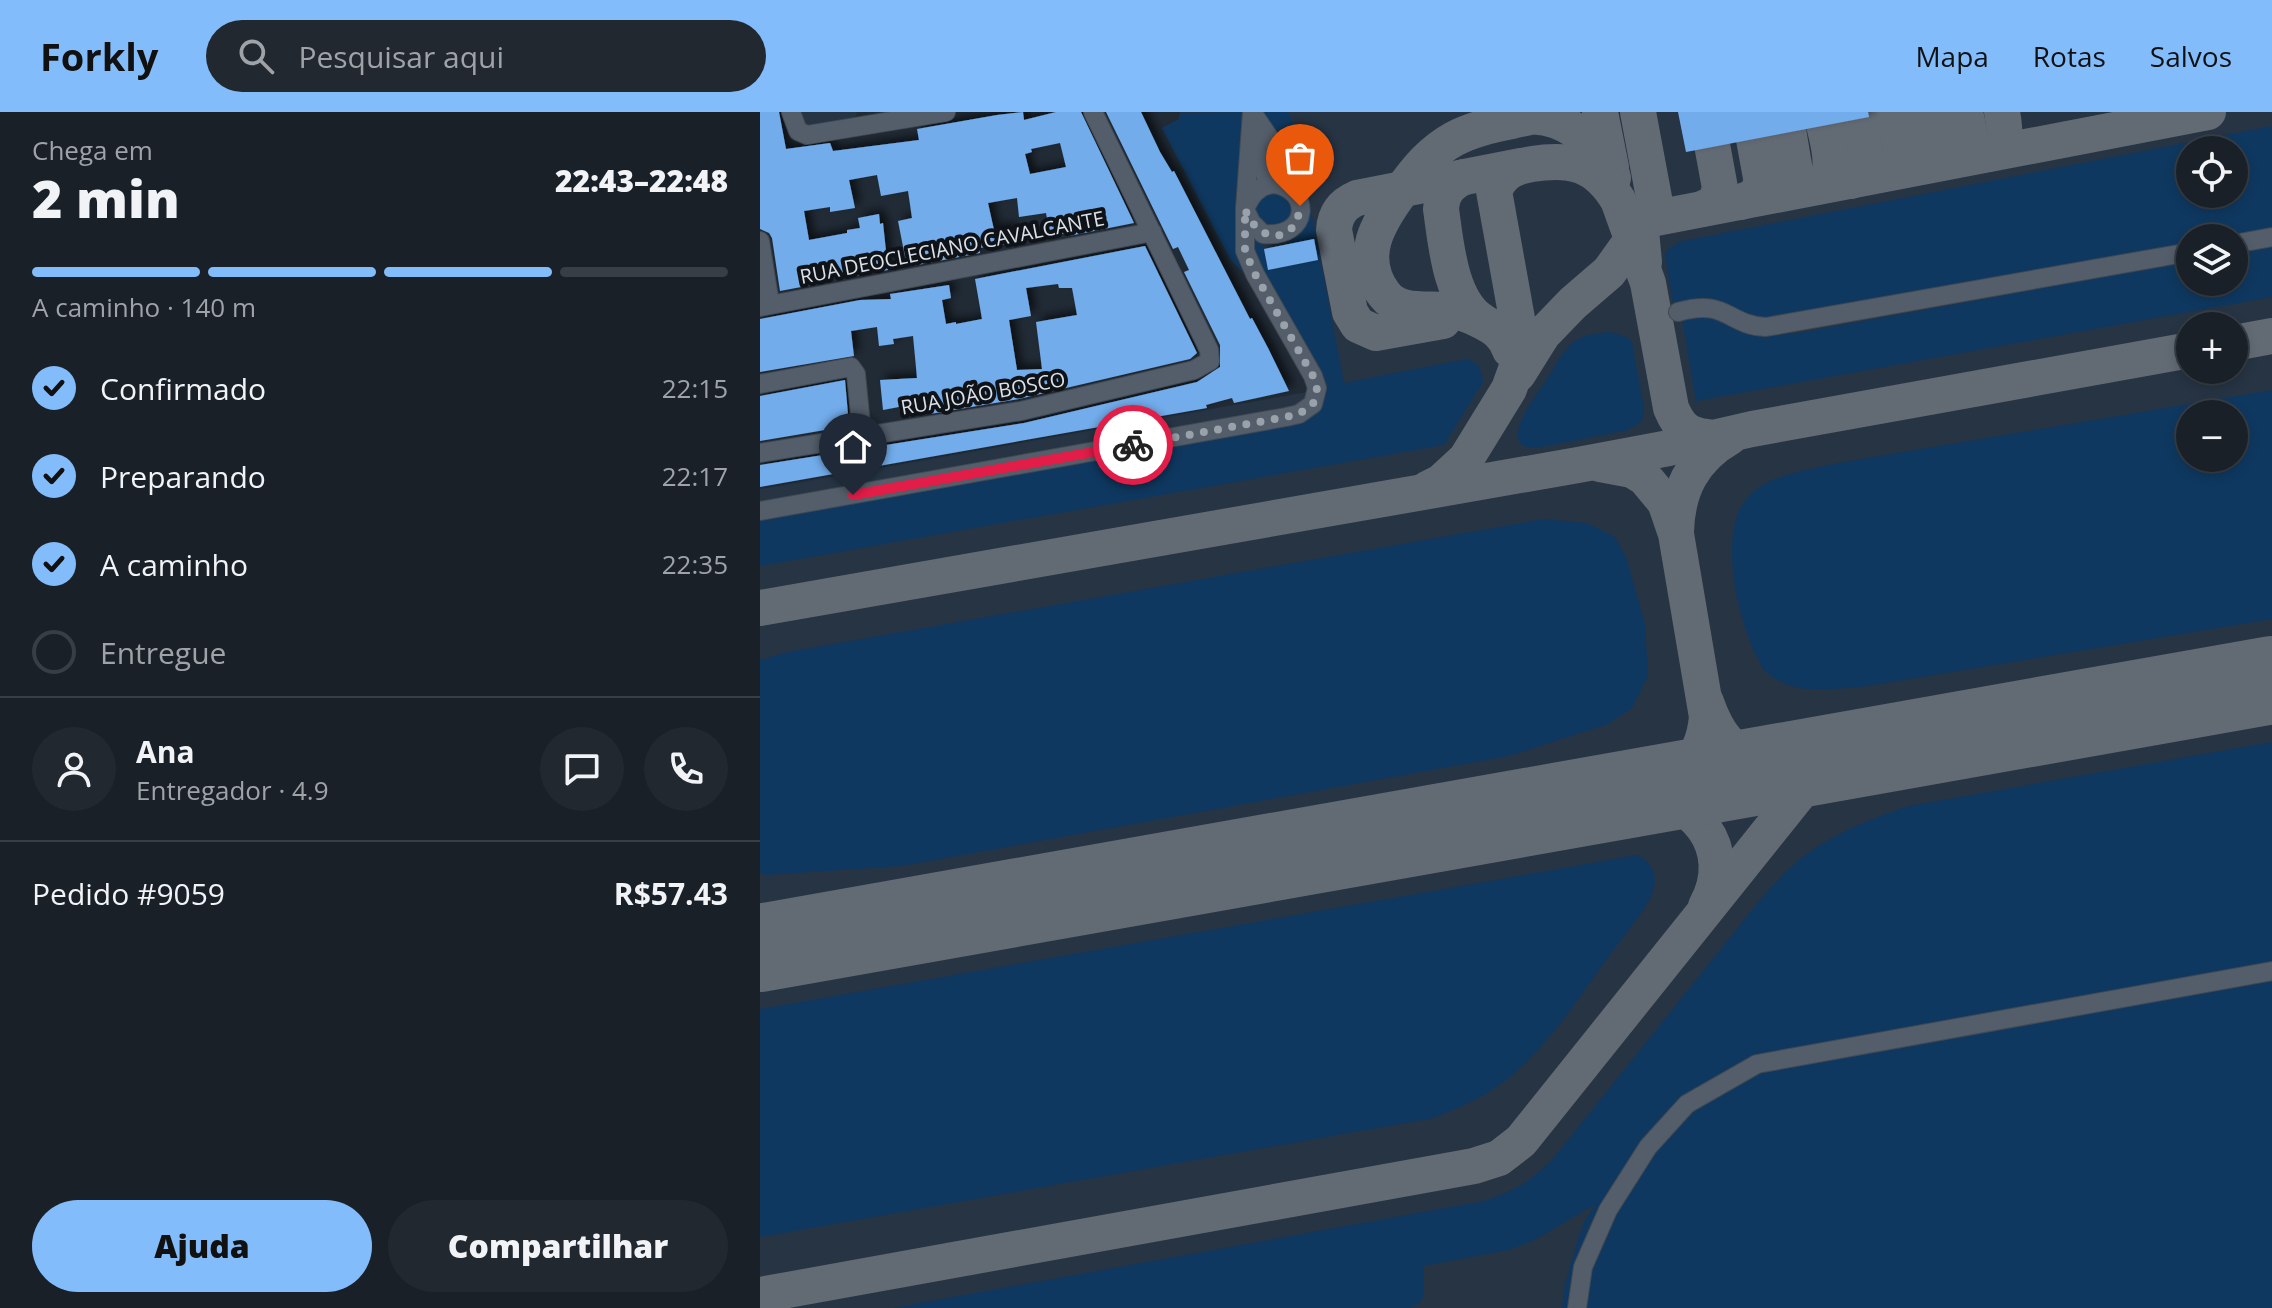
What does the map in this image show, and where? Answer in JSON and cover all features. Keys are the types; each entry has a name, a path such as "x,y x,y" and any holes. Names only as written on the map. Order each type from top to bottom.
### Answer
{"street":[{"path":"791,112 794,126 804,134 946,112"},
{"path":"1093,112 1152,232"},
{"path":"760,511 1299,414 1313,404 1317,388 1313,376 1245,251 1252,112"},
{"path":"1252,112 1273,143 1277,156 1279,173 1273,184"},
{"path":"1250,135 1266,177 1273,184"},
{"path":"1273,184 1289,188 1300,206 1297,222 1289,232 1274,235 1263,234 1251,222 1245,209 1257,190 1273,184"},
{"name":"RUA DEOCLECIANO CAVALCANTE","path":"765,306 1152,232"},
{"name":"RUA JOÃO BOSCO","path":"760,453 1036,408 1194,370 1210,361 1209,350 1152,232"},
{"path":"2248,241 2272,237"},
{"path":"760,241 765,306"},
{"path":"1678,312 1714,307 1749,326 1766,327 2176,254"},
{"path":"760,384 851,367 856,374 862,435"},
{"path":"1577,1308 1583,1267 1608,1210 1648,1147 1687,1104 1757,1064 2272,971"}],"shaded area":[{"path":"800,112 857,112 855,118 809,127 801,119"},
{"path":"1180,112 2272,112 2272,978 1585,1308 760,1308 760,489 1307,392 1308,382 1248,277 1230,259 1162,128 1179,119"},
{"path":"1246,112 1248,277 1230,259 1162,128 1179,119 1180,113"},
{"path":"1258,112 1288,112 1297,134 1279,137"},
{"path":"2272,126 2272,230 2248,234 2248,224 2176,224 2176,248 1760,323 1691,302 1673,303 1666,251 1678,242 2176,145 2176,208 2248,208 2248,136 2221,136"},
{"path":"1304,174 1344,383 1467,359 1479,368 1483,382 1444,445 760,566 760,516 1317,408 1253,261 1252,232 1265,249 1268,270 1317,260 1290,244 1299,229 1283,178"},
{"path":"1267,189 1293,198 1292,219 1274,229 1260,222 1254,208"},
{"path":"2272,246 2272,297 1696,401 1682,320 1702,313 1766,336 1798,333 2176,264 2176,296 2248,296 2248,250"},
{"path":"1611,332 1629,338 1632,343 1644,408 1642,421 1628,430 1537,448 1525,446 1519,440 1521,421 1563,353 1579,339"},
{"path":"2272,390 2272,619 1861,687 1824,690 1789,685 1765,671 1750,641 1738,600 1732,554 1738,513 1747,498 1765,484 1787,475 1833,464 2176,406 2176,472 2248,472 2248,400 2213,400"},
{"path":"1544,519 1587,523 1615,537 1626,557 1645,624 1648,676 1632,708 1608,724 1509,756 902,866 765,875 760,872 760,660 788,652"},
{"path":"2272,742 2272,965 1782,1052 1688,1096 1656,1125 1591,1223 1578,1260 1570,1308 1562,1308 1565,1284 1584,1222 1596,1204 1533,1241 1508,1250 1424,1266 1424,1294 1420,1303 1409,1308 893,1308 1484,1201 1504,1193 1529,1180 1552,1160 1760,900 1791,867 1832,838 1909,806"},
{"path":"1638,855 1650,866 1655,879 1650,898 1636,920 1540,1048 1492,1090 1454,1110 1434,1118 760,1237 760,1009"},
{"path":"2272,978 2272,1308 1585,1308 1590,1276 1609,1226 1634,1179 1666,1136 1702,1104 1768,1069"}],"building":[{"path":"760,112 779,112 786,149 830,143 833,151 919,140 917,129 997,115 1023,112 1024,120 1056,112 1081,112 1134,223 1069,236 1069,233 1055,235 1054,229 1049,230 1046,213 1019,217 1017,198 988,203 994,230 1011,227 1014,243 979,248 980,253 907,267 898,221 912,218 908,191 881,196 877,175 849,180 855,208 830,212 830,207 804,211 809,240 847,233 847,230 860,228 858,218 879,214 880,224 883,223 888,270 855,276 854,271 815,277 817,284 780,291 772,238 760,229","holes":["1060,143 1066,167 1030,174 1025,154 1032,152 1031,149"]},
{"path":"1106,112 1141,112 1289,391 1234,403 1232,398 1206,405 1207,408 760,487 760,465 1024,423 1197,382 1220,367 1220,345 1184,272 1189,270 1178,247 1173,249"},
{"path":"1678,112 1868,112 1869,117 1686,152"},
{"path":"1297,134 1304,171 1291,174 1283,137"},
{"path":"1314,239 1318,260 1268,270 1264,249"},
{"path":"1145,246 1197,353 1190,359 1019,399 930,414 929,410 900,412 899,407 883,410 880,380 917,378 913,336 893,339 894,344 879,346 877,327 851,331 854,356 760,372 760,319 860,300 891,299 890,294 949,285 951,298 942,300 946,324 956,324 982,319 975,279","holes":["1058,284 1059,288 1072,288 1077,315 1036,322 1042,369 1017,370 1009,320 1031,316 1026,288"]},
{"path":"845,380 849,426 760,441 760,396"}],"taxiway":[{"path":"1600,112 1611,167"},
{"path":"1518,374 1543,334 1609,272 1654,209 1638,112"},
{"path":"1702,209 1716,202 1720,188 1706,112"},
{"path":"1741,202 1755,196 1762,183 1749,112"},
{"path":"1779,194 1791,188 1796,177 1785,112"},
{"path":"1816,187 1824,182 1831,165 1821,112"},
{"path":"1851,181 1859,175 1865,159 1857,112"},
{"path":"1887,173 1894,168 1900,155 1893,112"},
{"path":"1920,167 1932,157 1934,150 1929,112"},
{"path":"1954,160 1969,146 1965,112"},
{"path":"1988,154 2002,142 2002,112"},
{"path":"1644,262 1641,231 1648,221 1656,218 2208,112"},
{"path":"1510,350 1499,332 1473,317 1460,312 1397,305 1384,294 1376,280 1371,253 1386,214 1419,168 1446,144 1472,131 1530,117 1556,121 1581,135 1602,155 1613,178"},
{"path":"1427,489 1441,482 1466,459 1509,389 1519,361 1521,341 1494,191 1509,172 1532,164 1559,162 1582,166 1601,178 1618,200 1648,283 1671,408 1684,429 1707,437"},
{"path":"1443,321 1376,333 1358,325 1350,312 1334,230 1338,214 1357,198 1521,166"},
{"path":"1464,177 1447,190 1441,209 1456,286 1471,312 1482,321"},
{"path":"2248,340 2272,336"},
{"path":"760,608 1578,465 1752,429 2176,353"},
{"path":"1676,532 1680,502 1690,477 1706,455 1730,437"},
{"path":"1600,464 1632,470 1645,478 1665,502 1676,534 1707,717 1699,750 1681,772 1657,785 1625,795"},
{"path":"1706,702 1717,727 1729,744 1743,755 1777,763 1840,756"},
{"path":"760,1295 1474,1166 1499,1158 1521,1141 1810,780 1832,762 1849,755"},
{"path":"1633,795 1674,803 1691,814 1704,828 1713,845 1717,864 1715,885 1706,906"},
{"path":"760,946 789,943"}],"runway":[{"path":"760,948 2272,680"}],"way so far":[{"path":"1133,445 1286,417 1299,414 1313,404 1317,388 1313,376 1255,274 1243,240 1245,209 1257,230 1274,235 1286,234 1292,229 1297,222 1300,206"}],"route":[{"path":"853,495 1133,445"}]}
